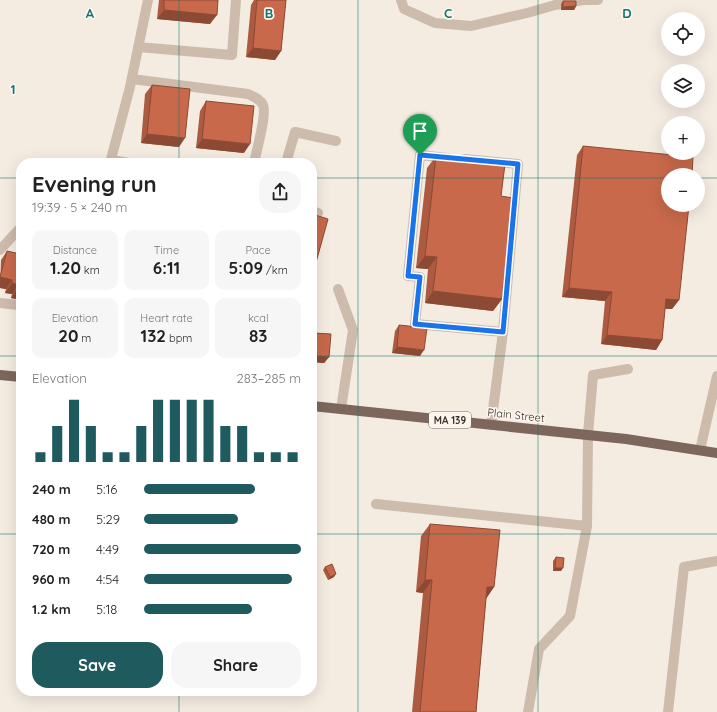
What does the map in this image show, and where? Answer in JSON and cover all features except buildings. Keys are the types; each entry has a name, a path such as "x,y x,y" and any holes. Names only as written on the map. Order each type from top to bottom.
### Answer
{"main road":[{"path":"0,375 16,377"},
{"name":"Plain Street","path":"317,407 588,434 717,453"}],"street":[{"path":"112,158 131,83 148,0"},
{"path":"138,47 232,55 236,0"},
{"path":"401,0 404,9 435,22 471,26 555,5 583,0 598,0"},
{"path":"131,83 248,94 259,99 265,114 255,158"},
{"path":"287,158 295,132 336,141"},
{"path":"491,425 503,332 518,164 420,155 408,276 420,277 415,324 503,332"},
{"path":"0,250 16,232"},
{"path":"338,289 353,330 341,409"},
{"path":"0,303 16,305"},
{"path":"528,712 539,649 570,616 587,526 588,434 593,375 628,369"},
{"path":"700,450 717,376"},
{"path":"376,504 587,526"},
{"path":"668,712 684,567 717,561"}],"route":[{"path":"420,155 518,164 503,332 415,324 420,277 408,276 420,155"}]}
